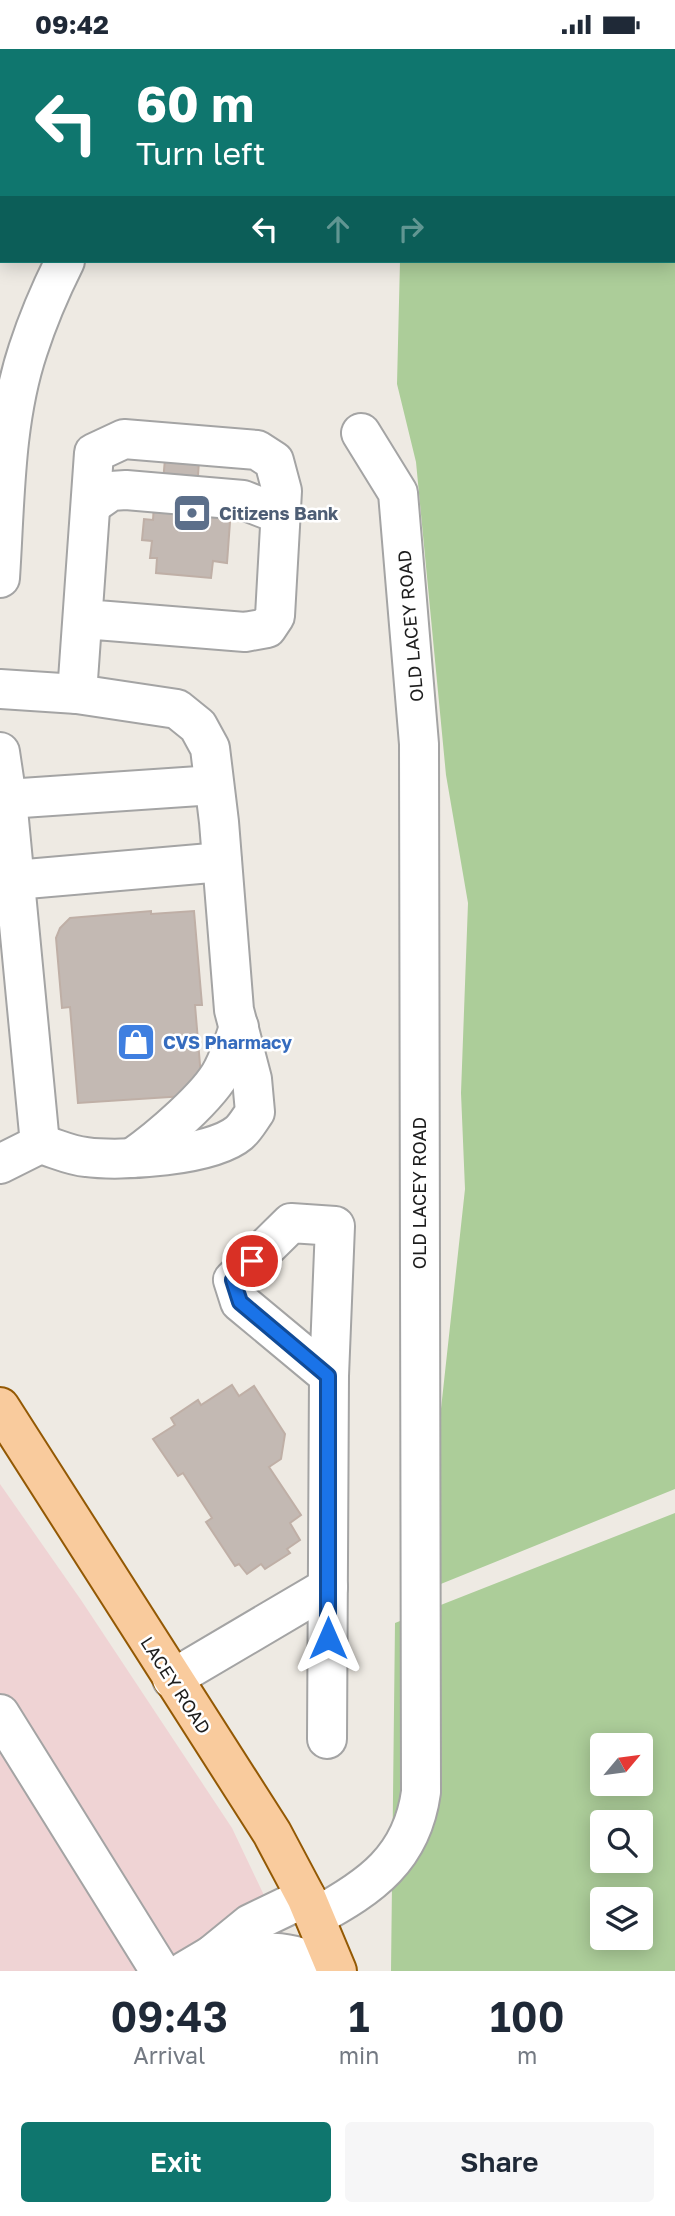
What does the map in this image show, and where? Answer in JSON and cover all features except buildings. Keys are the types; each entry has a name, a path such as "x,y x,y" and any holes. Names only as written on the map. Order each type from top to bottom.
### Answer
{"main road":[{"name":"LACEY ROAD","path":"0,1407 272,1833 311,1907 337,1971"}],"street":[{"path":"0,578 8,454 15,405 27,351 64,263"},
{"name":"OLD LACEY ROAD","path":"199,1963 250,1924 348,1899 379,1875 400,1852 418,1816 421,1792 419,744 398,493 361,433"},
{"path":"77,694 94,453 124,439 257,450 274,461 281,507 275,616 267,628 245,632 84,619"},
{"path":"92,489 126,489 243,500 274,512 281,507"},
{"path":"0,689 77,694 177,709 198,726 210,748 234,1010 252,1079 255,1112 238,1134 215,1145 175,1154 132,1158 85,1157 40,1144 0,1164"},
{"path":"0,753 7,799 40,1144"},
{"path":"7,799 214,785"},
{"path":"15,880 223,871"},
{"path":"132,1158 194,1105 223,1071 242,1039"},
{"path":"327,1739 328,1376"},
{"path":"172,1679 328,1587"},
{"path":"0,1714 160,1971"},
{"path":"199,1963 283,1952 307,1960 326,1971"}],"shaded area":[{"path":"0,1484 81,1600 232,1828 300,1971 0,1971"}],"green space":[{"path":"400,263 675,263 675,1489 421,1592 465,1189 461,1093 468,903 446,775 416,462 397,384"},
{"path":"675,1513 675,1971 391,1971 395,1623"}],"place":[{"name":"Citizens Bank","path":"192,513"},
{"name":"CVS Pharmacy","path":"136,1042"}],"route":[{"path":"252,1261 233,1280 240,1302 328,1376 328,1638"}]}
